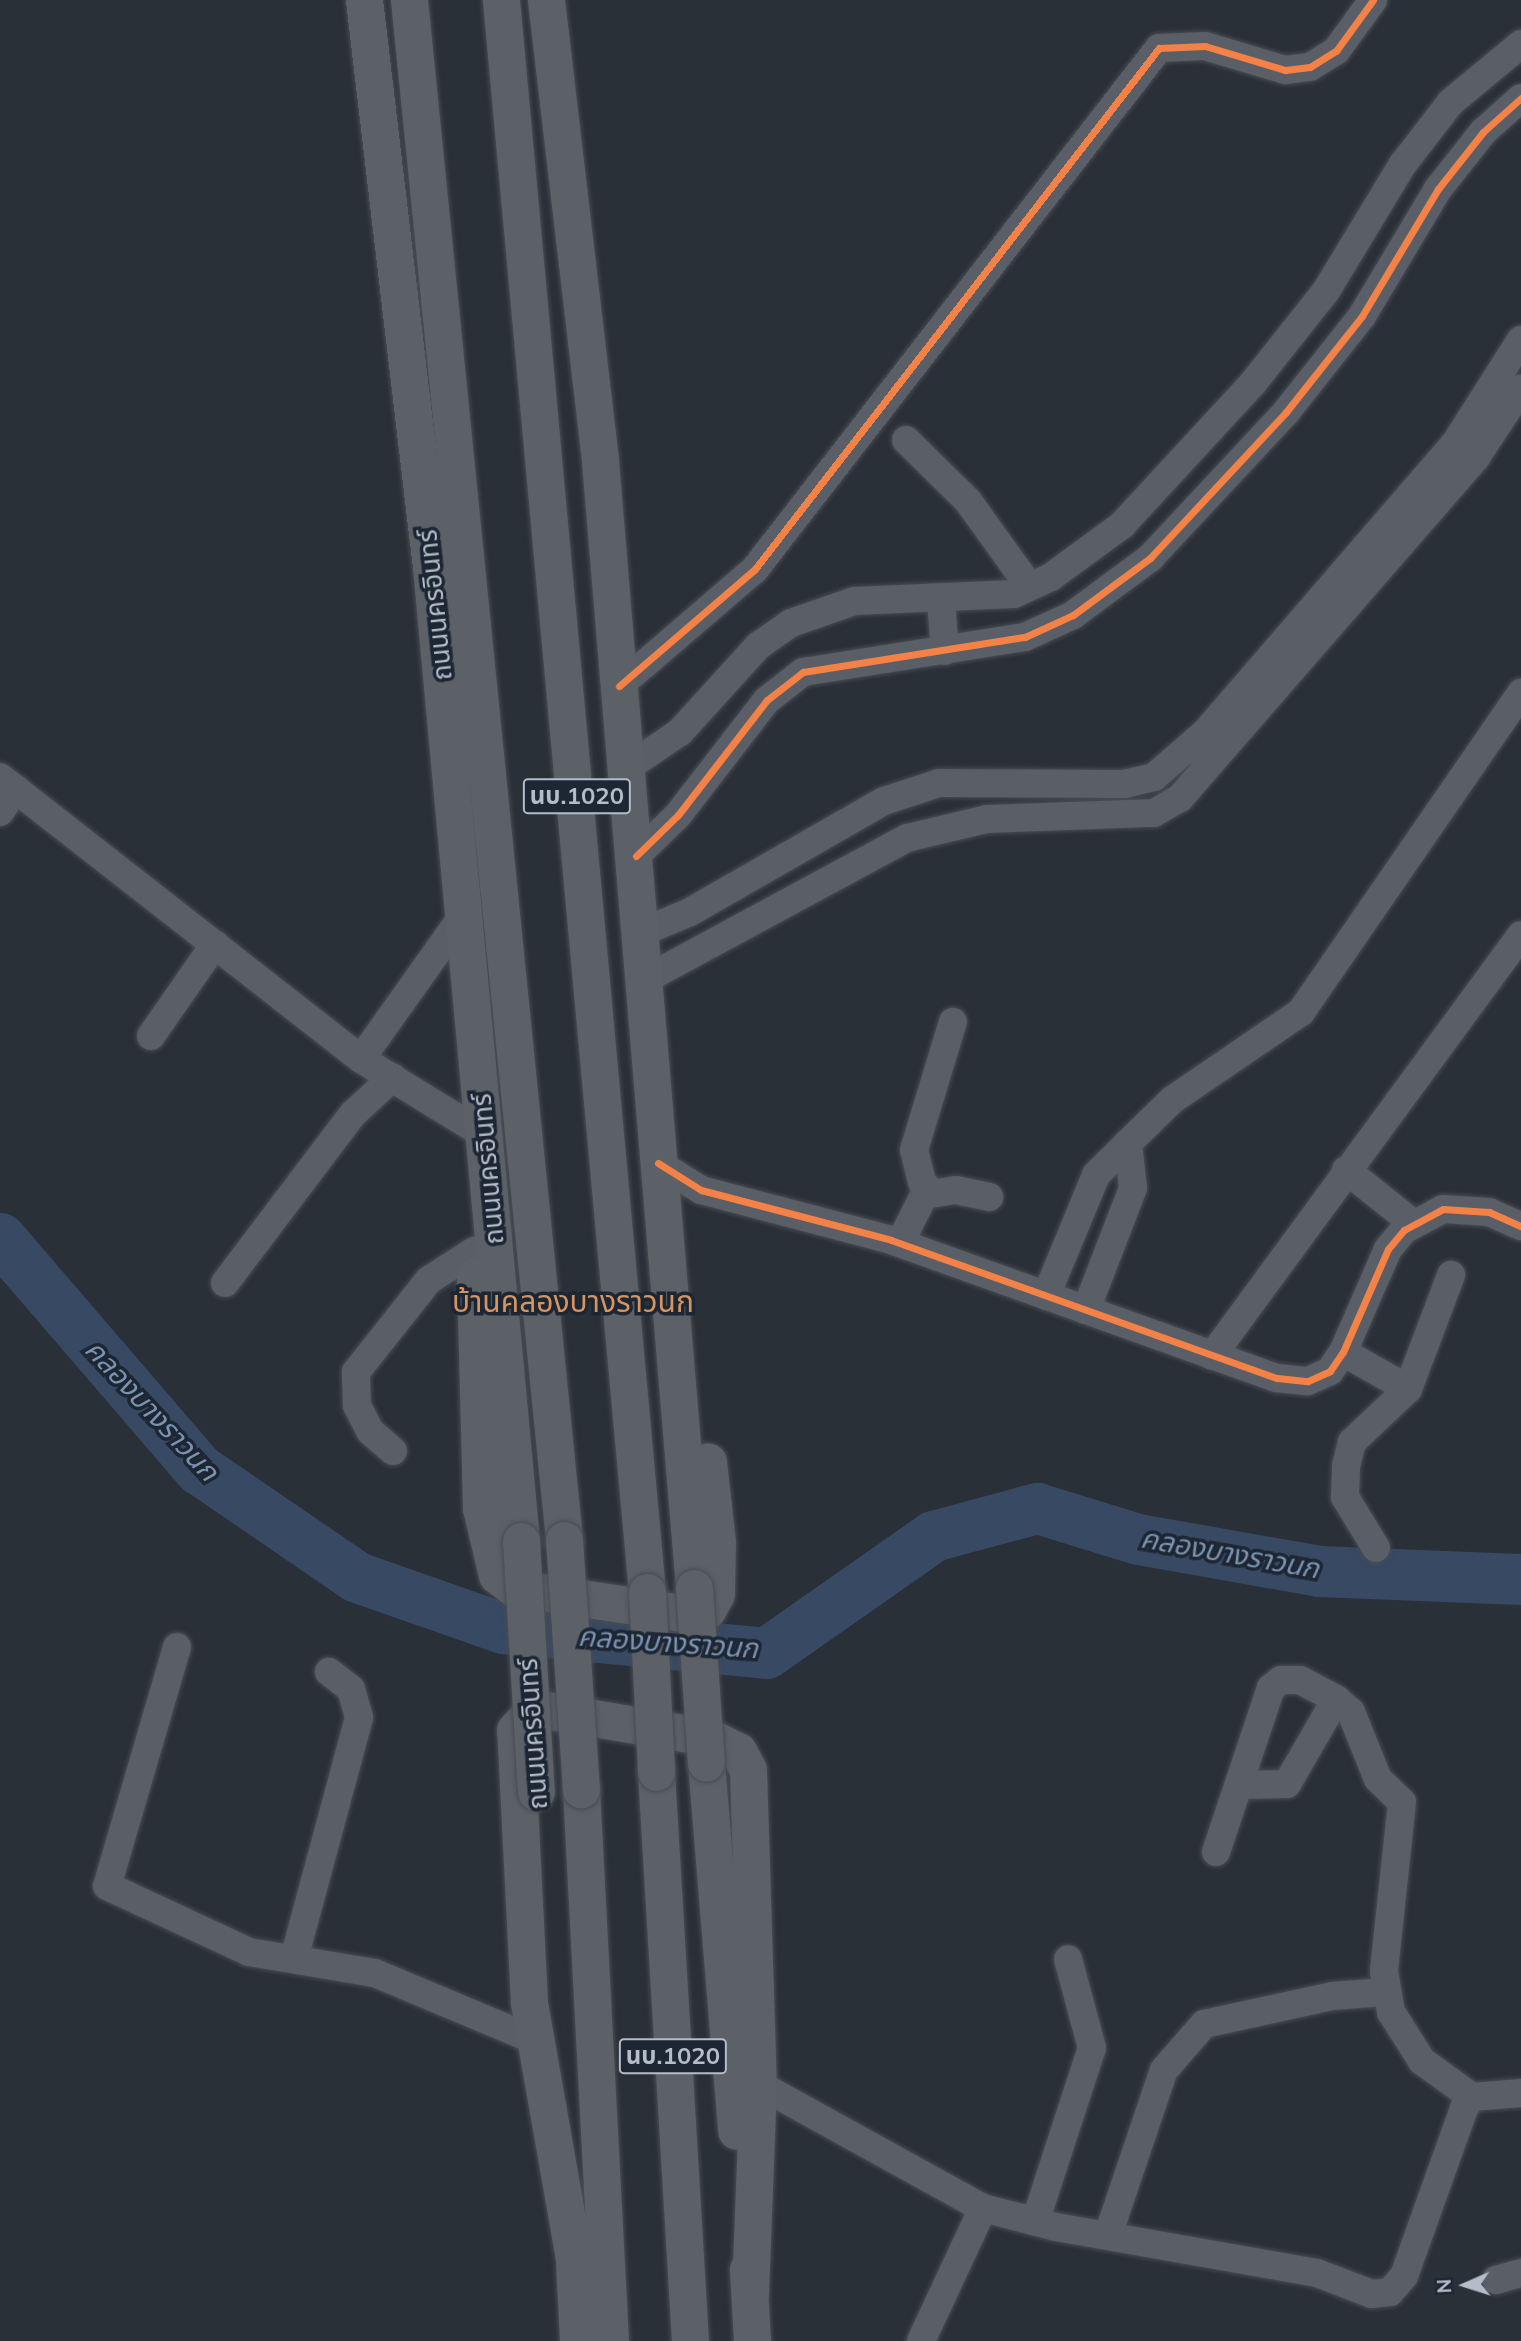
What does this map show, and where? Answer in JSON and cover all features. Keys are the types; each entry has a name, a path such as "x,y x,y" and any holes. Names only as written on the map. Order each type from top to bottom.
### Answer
{"main road":[{"name":"ถนนนครอินทร์","path":"365,0 423,488 486,1142 521,1541 536,1792 575,2264 578,2341"},
{"name":"ถนนนครอินทร์","path":"409,0 564,1541 610,2341"},
{"name":"นบ.1020","path":"501,0 647,1592 690,2341"},
{"name":"นบ.1020","path":"547,0 600,461 618,686 636,856 752,2341"},
{"path":"486,1142 474,1251 481,1508 497,1575 514,1588 694,1615 707,1610 716,1594 717,1542 684,1258 662,1207"},
{"path":"575,2264 529,2002 515,1730 530,1714 546,1710 711,1738 738,1751 748,1770 758,2084 750,2293"}],"street":[{"path":"618,686 755,569 1159,48 1205,46 1285,70 1310,67 1336,51 1373,0"},
{"path":"627,768 655,752 717,694 758,646 824,608 891,597 941,601 1029,586 1122,525 1153,494 1326,291 1403,164 1451,102 1521,44"},
{"path":"636,856 678,815 767,700 803,672 855,659 946,651 1025,636 1073,615 1185,525 1362,316 1438,189 1483,132 1521,98"},
{"path":"1451,102 1483,132"},
{"path":"646,979 907,838 987,819 1154,813 1180,798 1214,741 1456,442 1515,378 1521,340"},
{"path":"906,440 968,501 1029,586"},
{"path":"1153,494 1185,525"},
{"path":"941,601 946,651"},
{"path":"1046,1296 1096,1175 1172,1100 1301,1013 1521,693"},
{"path":"717,694 744,730"},
{"path":"640,933 690,912 852,820 939,783 1124,784 1154,778 1214,741"},
{"path":"5,793 215,944 361,1059 393,1077 486,1142"},
{"path":"852,820 873,858"},
{"path":"361,1059 464,914"},
{"path":"1212,1356 1521,935"},
{"path":"151,1036 215,944"},
{"path":"932,1193 922,1182 914,1150 953,1022"},
{"path":"225,1283 353,1114 393,1077"},
{"path":"1086,1310 1133,1188 1128,1143"},
{"path":"658,1163 701,1190 900,1243 1212,1356 1278,1378 1308,1381 1330,1371 1343,1352 1388,1249 1415,1224 1443,1209 1489,1212 1521,1226"},
{"path":"1346,1170 1415,1224"},
{"path":"900,1243 924,1195 956,1190 989,1197"},
{"path":"393,1451 370,1431 357,1405 356,1372 429,1280 474,1251"},
{"path":"1376,1548 1345,1497 1346,1466 1352,1442 1408,1390 1451,1275"},
{"path":"1343,1352 1408,1390"},
{"path":"177,1647 107,1886 249,1952 295,1955 375,1973 537,2041"},
{"path":"295,1955 359,1717 351,1689 329,1672"},
{"path":"1216,1852 1243,1785 1271,1688 1281,1680 1300,1680 1336,1699 1361,1727 1378,1779 1402,1802 1385,1992 1422,2061 1472,2097 1521,2093"},
{"path":"1243,1785 1278,1786 1296,1777 1336,1699"},
{"path":"1035,2219 1092,2048 1068,1959"},
{"path":"1108,2235 1164,2070 1204,2024 1332,1996 1385,1992"},
{"path":"758,2084 983,2208 1108,2235 1317,2273 1372,2294 1390,2292 1405,2276 1472,2097"},
{"path":"921,2341 983,2208"}],"waterway":[{"name":"คลองบางราวนก","path":"0,1238 199,1469 357,1577 503,1628 766,1653 933,1536 1037,1508 1138,1539 1319,1571 1521,1579"}],"cycle path":[{"path":"619,686 755,569 1159,48 1205,46 1285,70 1310,67 1336,51 1373,0"},
{"path":"636,856 678,815 767,700 803,672 1025,637 1073,615 1150,558 1286,412 1362,316 1438,189 1483,132 1521,98"},
{"path":"658,1163 701,1190 891,1240 1277,1378 1308,1381 1330,1371 1343,1352 1388,1249 1404,1230 1443,1209 1489,1212 1521,1226"}],"district":[{"name":"บ้านคลองบางราวนก","path":"573,1301"}]}
